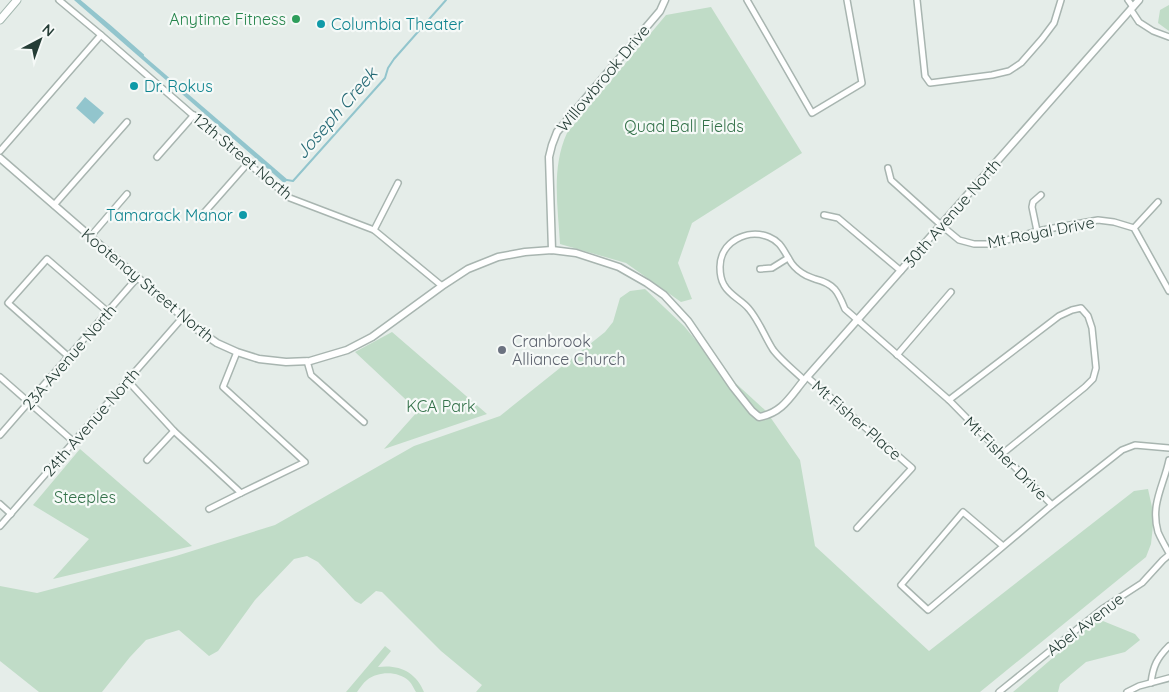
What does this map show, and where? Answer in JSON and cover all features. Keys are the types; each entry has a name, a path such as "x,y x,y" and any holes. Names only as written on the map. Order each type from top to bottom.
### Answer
{"main road":[{"path":"0,20 17,0"}],"street":[{"name":"12th Street North","path":"59,0 290,198 374,230 442,286"},
{"name":"Willowbrook Drive","path":"552,250 548,157 557,132 660,11 665,0"},
{"path":"747,0 812,113 862,83 847,0"},
{"path":"916,0 925,76 930,82 992,75 1009,71 1021,63 1054,23 1061,0"},
{"path":"1128,0 1139,22 1169,38"},
{"name":"30th Avenue North","path":"759,416 769,415 780,408 1139,0"},
{"path":"0,151 102,36"},
{"path":"157,157 194,115"},
{"path":"54,205 127,122"},
{"name":"Kootenay Street North","path":"0,158 198,330 216,343 237,352 259,359 286,362 307,361 347,350 372,337 468,269 498,257 552,250 576,253 619,267 664,295 688,321 733,386 752,411 759,416"},
{"path":"203,214 248,163"},
{"name":"Mt Royal Drive","path":"888,168 891,180 941,225 959,240 974,244 994,244 1037,231 1098,220 1114,222 1134,228"},
{"path":"374,230 398,183"},
{"path":"90,237 127,194"},
{"path":"1037,231 1032,207 1033,202 1041,195"},
{"path":"1158,202 1134,228 1169,291"},
{"path":"824,215 838,218 901,271"},
{"name":"Mt Fisher Drive","path":"806,378 773,350 756,317 724,285 720,274 720,261 730,244 738,238 749,234 770,237 778,242 788,258 804,275 824,281 832,286 839,294 845,309 949,400 1052,504 1122,450 1135,445 1169,448"},
{"path":"760,269 772,268 788,258"},
{"path":"69,357 8,303 48,259 108,312"},
{"name":"23A Avenue North","path":"0,435 137,278"},
{"path":"897,355 950,292"},
{"path":"949,400 1060,316 1081,308 1088,316 1092,328 1096,368 1093,379 1086,387 1002,454"},
{"name":"24th Avenue North","path":"0,526 183,317"},
{"path":"209,509 305,462 223,388 237,352"},
{"path":"307,361 311,375 364,422"},
{"path":"0,377 74,442"},
{"name":"Mt Fisher Place","path":"806,378 912,468 857,528"},
{"path":"128,381 174,431 241,493"},
{"path":"147,460 174,431"},
{"path":"1169,460 1157,499 1155,519 1159,534 1169,554"},
{"path":"0,504 11,514"},
{"path":"1003,546 963,512 901,585 928,610 1003,546 1052,504"},
{"name":"Abel Avenue","path":"999,692 1102,609 1142,583 1169,554"},
{"path":"1151,683 1153,668 1161,653 1169,646"},
{"path":"1127,692 1139,686 1169,678"}],"green space":[{"path":"1169,5 1169,31 1158,23 1160,10"},
{"name":"Quad Ball Fields","path":"711,7 802,153 692,223 678,263 692,299 681,302 626,263 560,244 557,174 562,146 567,133 666,15"},
{"path":"645,289 684,326 718,367 766,411 800,460 815,546 929,651 1134,491 1148,489 1154,516 1151,544 1146,557 980,692 476,692 482,685 441,651 382,592 376,591 361,604 355,601 318,562 307,556 294,559 255,600 218,651 209,656 179,630 146,640 102,692 39,692 0,661 0,586 37,593 176,556 275,525 414,446 500,416 605,332 613,322 620,298 630,291"},
{"name":"KCA Park","path":"392,332 487,414 384,449 418,411 355,352"},
{"name":"Steeples","path":"80,449 192,546 53,579 89,539 33,505"},
{"path":"1098,619 1135,634 1140,640 1125,652 1086,662 1060,684 1058,692 1013,692"},
{"path":"385,646 391,651 378,667 400,668 406,671 416,679 424,692 416,692 405,678 388,673 377,675 367,680 357,692 346,692"}],"water":[{"path":"74,0 79,0 288,180 284,183"},
{"path":"85,97 104,113 94,124 76,108"}],"waterway":[{"name":"Joseph Creek","path":"79,0 143,55"},
{"name":"Joseph Creek","path":"287,180 293,181 385,78 388,68 394,59 446,0"}],"place":[{"name":"Anytime Fitness","path":"296,19"},
{"name":"Columbia Theater","path":"321,24"},
{"name":"Dr. Rokus","path":"134,86"},
{"name":"Tamarack Manor","path":"243,215"},
{"name":"Cranbrook Alliance Church","path":"502,350"}]}
